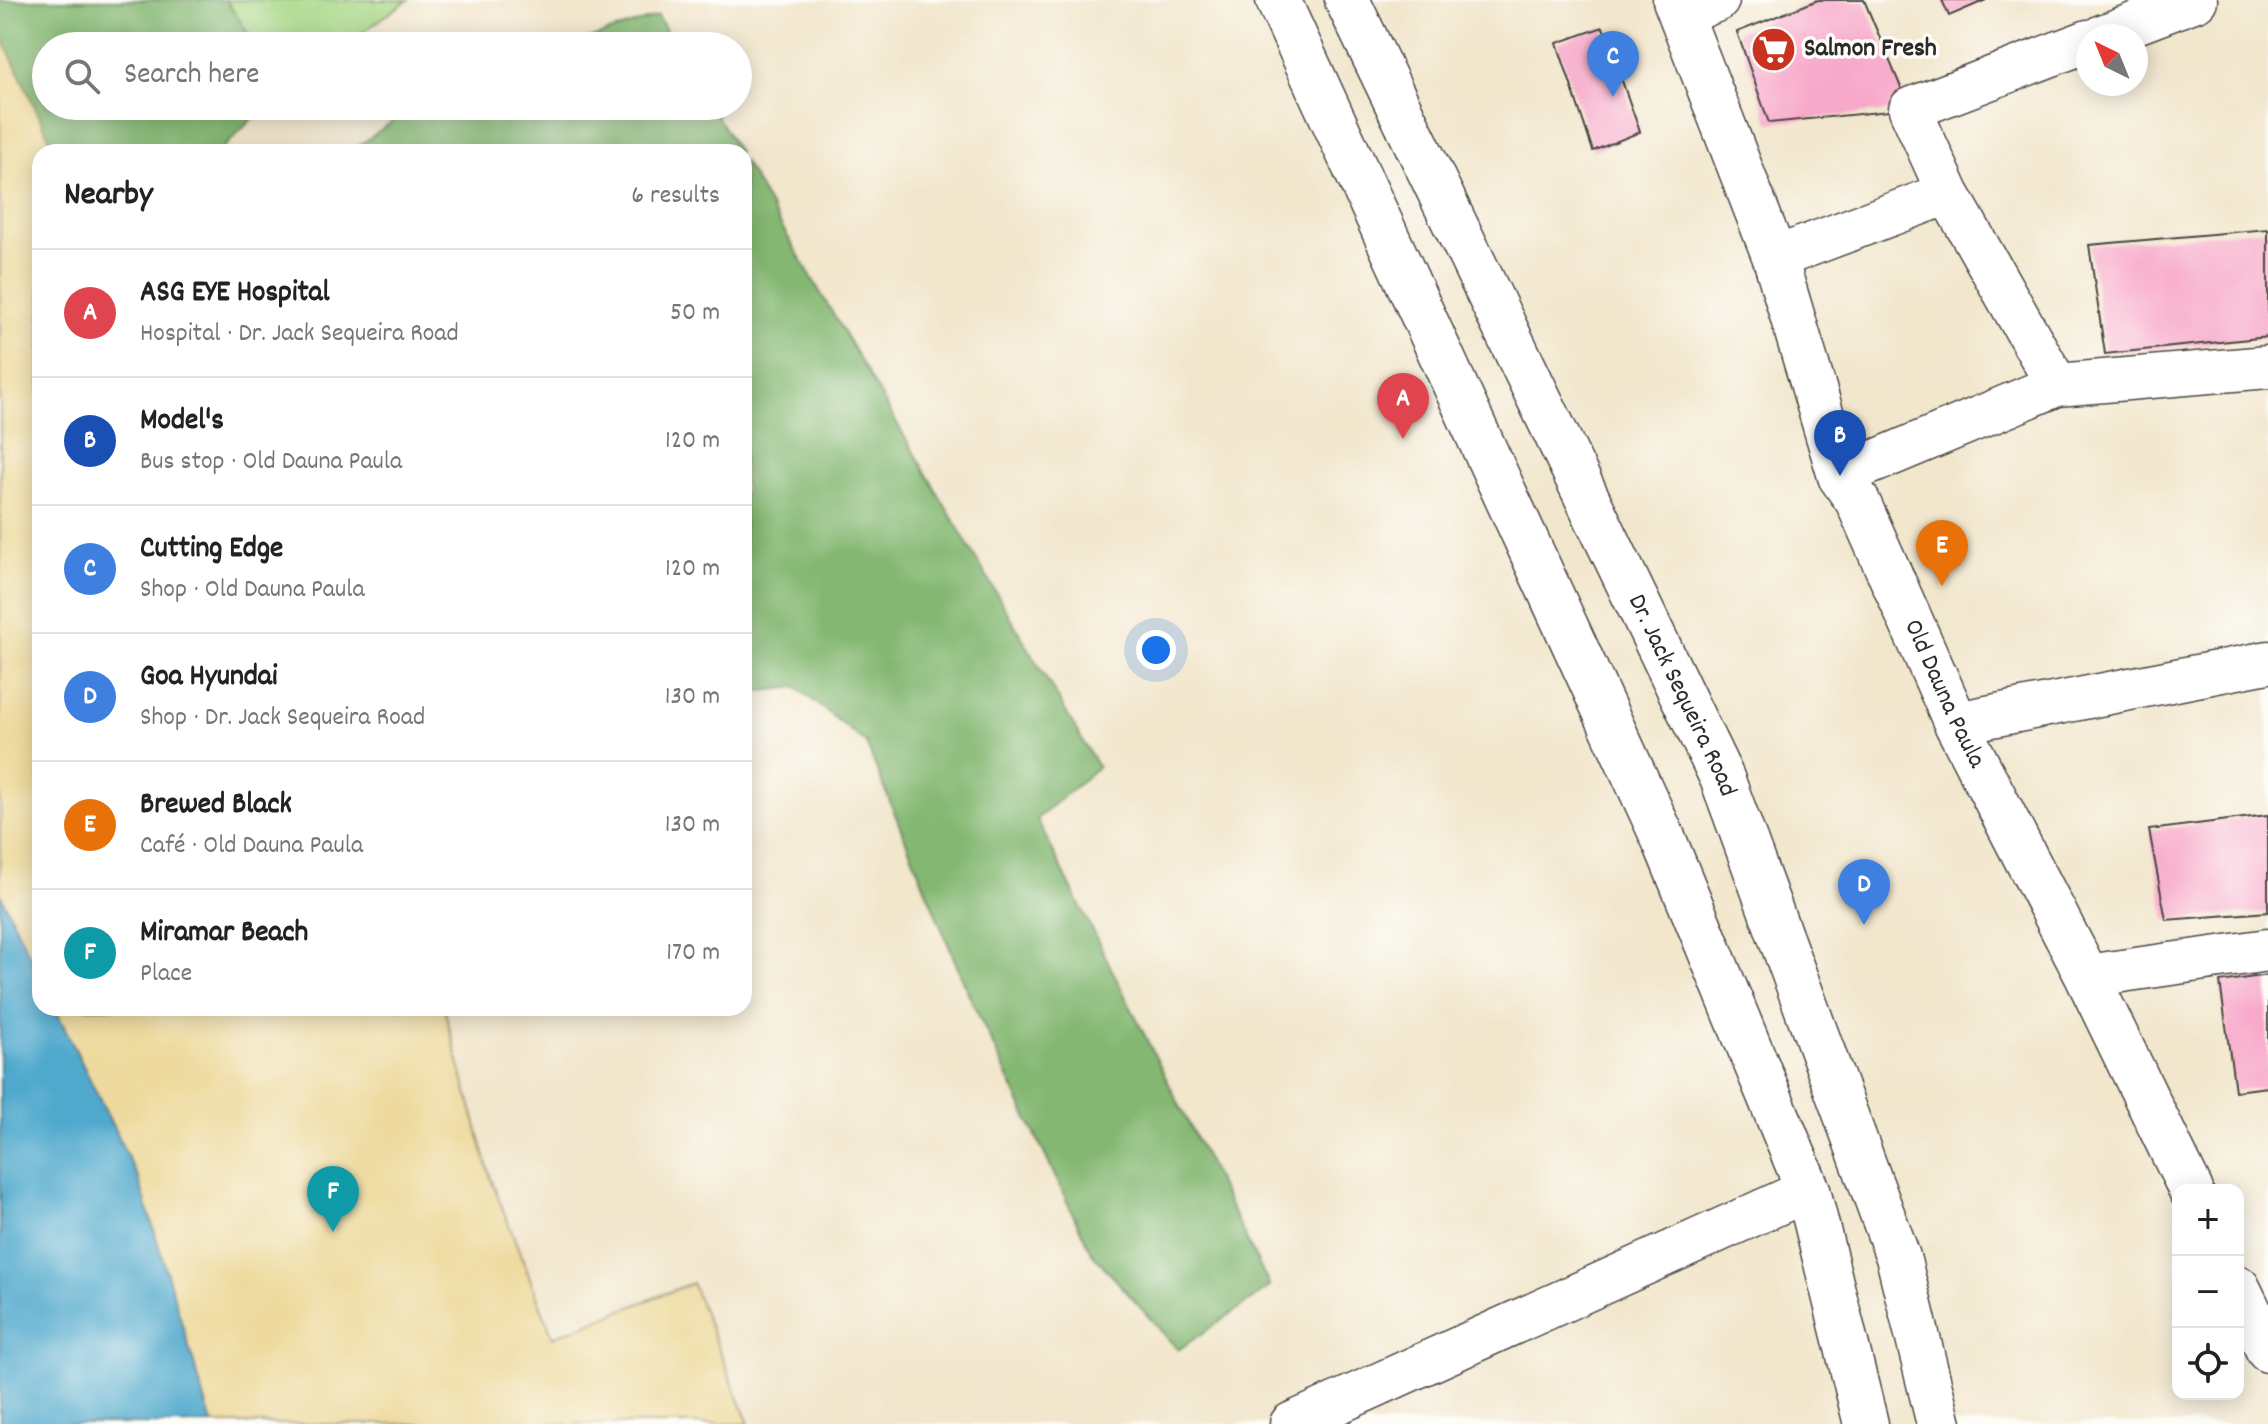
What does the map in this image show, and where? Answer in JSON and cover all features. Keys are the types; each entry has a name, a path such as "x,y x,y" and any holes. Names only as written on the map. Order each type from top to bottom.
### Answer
{"main road":[{"path":"1278,0 1665,842 1808,1190 1866,1424"},
{"name":"Dr. Jack Sequeira Road","path":"1347,0 1722,778 1898,1257 1939,1424"},
{"name":"Old Dauna Paula","path":"1691,5 1775,258 1840,476 1857,500 1956,723 2087,976 2188,1184"},
{"path":"2244,1300 2268,1350"}],"street":[{"path":"2133,24 2196,0"},
{"path":"2057,385 1948,193 1910,109 2076,46"},
{"path":"1775,258 1948,193"},
{"path":"1840,476 2057,385 2268,367"},
{"path":"1956,723 2268,662"},
{"path":"2087,976 2268,950"},
{"path":"1291,1424 1808,1190"}],"green space":[{"path":"0,0 226,0 247,32 32,32 32,101 0,33"},
{"path":"226,0 408,0 363,32 247,32"},
{"path":"658,16 667,32 609,32"},
{"path":"41,120 251,120 227,144 52,144"},
{"path":"395,120 719,120 733,144 361,144"},
{"path":"752,176 1098,767 1037,819 1270,1287 1178,1350 1091,1252 969,995 866,743 796,687 752,692"}],"sand":[{"path":"0,33 32,101 32,120 41,120 52,144 32,144 32,960 0,894"},
{"path":"59,1016 446,1016 491,1179 553,1337 692,1283 749,1424 212,1424 139,1180"}],"water":[{"path":"0,894 32,960 32,1016 59,1016 139,1180 212,1424 0,1424"}],"building":[{"path":"1818,0 1864,0 1910,109 1769,123 1737,32"},
{"path":"1942,0 1986,0 1949,16"},
{"path":"1603,27 1640,132 1593,151 1557,43"},
{"path":"2268,229 2268,337 2105,354 2089,245"},
{"path":"2268,815 2268,912 2166,920 2149,830"},
{"path":"2268,975 2268,1087 2235,1091 2220,982"}],"place":[{"name":"Salmon Fresh","path":"1773,49"},
{"name":"Cutting Edge","path":"1613,97"},
{"name":"ASG EYE Hospital","path":"1403,439"},
{"name":"Model's","path":"1840,476"},
{"name":"Brewed Black","path":"1942,586"},
{"name":"Goa Hyundai","path":"1864,925"},
{"name":"Miramar Beach","path":"333,1232"}]}
